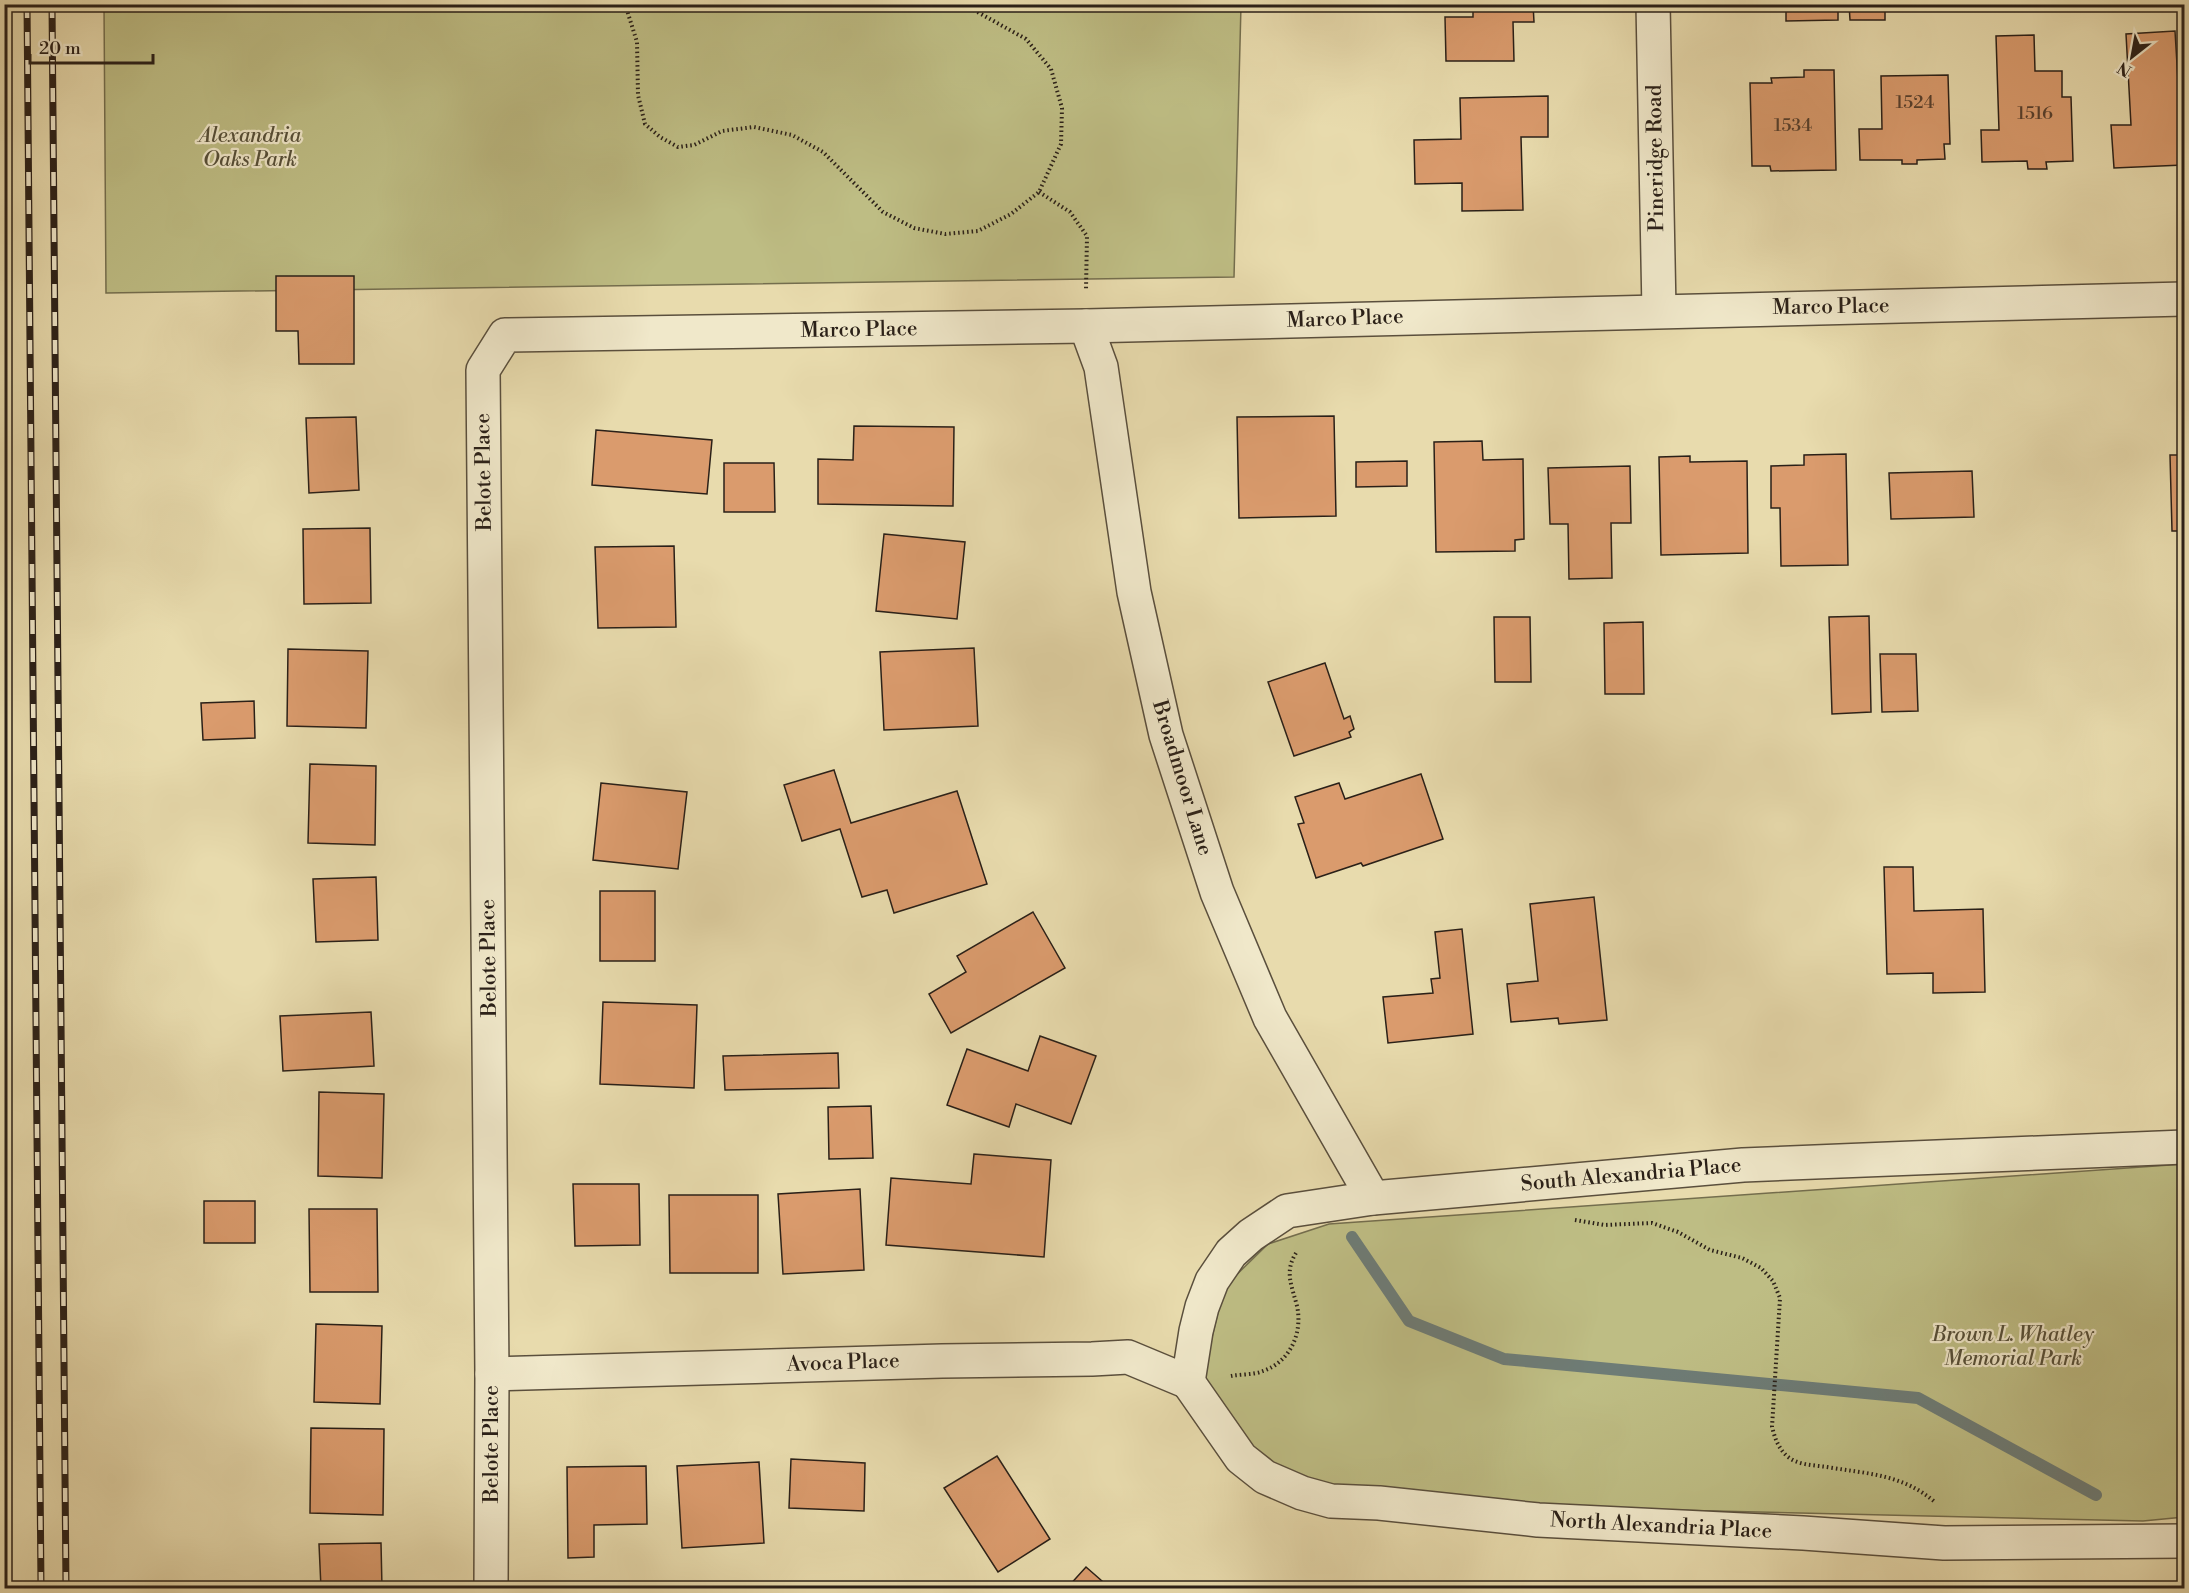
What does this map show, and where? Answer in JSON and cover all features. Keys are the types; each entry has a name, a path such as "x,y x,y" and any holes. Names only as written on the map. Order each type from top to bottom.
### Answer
{"street":[{"name":"Pineridge Road","path":"1653,4 1659,311"},
{"name":"Marco Place","path":"505,334 1086,326 2184,299"},
{"name":"Broadmoor Lane","path":"1086,326 1101,368 1134,592 1166,735 1217,892 1270,1018 1372,1198"},
{"name":"Belote Place","path":"491,1588 492,1374 483,370 505,334"},
{"name":"South Alexandria Place","path":"1188,1382 1196,1331 1212,1281 1232,1252 1251,1235 1287,1211 1372,1198 1743,1165 2184,1147"},
{"name":"Avoca Place","path":"492,1374 942,1360 1128,1357 1188,1382"},
{"name":"North Alexandria Place","path":"1188,1382 1241,1458 1265,1477 1302,1493 1330,1501 1379,1503 1538,1520 1803,1533 1944,1543 2184,1541"}],"path":[{"path":"625,4 637,42 638,95 645,124 660,137 678,147 694,145 722,131 754,127 792,135 823,152 883,212 914,228 945,234 978,231 1011,214 1039,192 1061,144 1062,108 1051,69 1026,39 963,4"},
{"path":"1039,192 1070,212 1087,236 1086,326"},
{"path":"1569,1219 1604,1225 1652,1223 1678,1232 1710,1250 1742,1258 1761,1268 1773,1281 1780,1298 1772,1427 1778,1445 1788,1457 1803,1464 1894,1478 1927,1495 1944,1511"},
{"path":"1188,1382 1263,1371 1282,1360 1294,1344 1298,1325 1297,1309 1289,1281 1290,1263 1302,1244"}],"green space":[{"name":"Alexandria Oaks Park","path":"104,5 1241,5 1234,277 106,293"},
{"name":"Brown L. Whatley Memorial Park","path":"2184,1164 2184,1517 2143,1521 1542,1507 1303,1483 1252,1451 1202,1379 1224,1287 1268,1244 1329,1224"}],"building":[{"path":"1473,4 1533,4 1534,22 1513,22 1514,61 1446,61 1445,17 1473,17"},
{"path":"1786,4 1838,4 1838,20 1786,21"},
{"path":"1849,4 1885,4 1885,20 1850,20"},
{"path":"2175,31 2183,165 2114,168 2111,125 2131,125 2126,34"},
{"path":"2034,35 2035,71 2062,71 2062,97 2071,97 2073,161 2046,162 2047,169 2028,169 2027,161 1982,162 1981,130 1999,130 1996,36"},
{"path":"1804,70 1834,70 1836,170 1771,171 1770,166 1752,166 1750,83 1772,83 1771,78 1804,77"},
{"path":"1948,75 1950,144 1944,144 1945,159 1917,160 1917,164 1902,164 1902,160 1860,160 1859,129 1882,129 1881,76"},
{"path":"1548,96 1548,137 1521,137 1523,210 1462,211 1462,183 1415,184 1414,140 1461,139 1460,98"},
{"path":"276,276 354,276 354,364 299,364 298,331 276,331"},
{"path":"1334,416 1336,516 1239,518 1237,417"},
{"path":"356,417 359,490 309,493 306,418"},
{"path":"854,426 954,427 953,506 818,504 818,459 853,460"},
{"path":"596,430 712,440 707,494 592,485"},
{"path":"1482,441 1483,460 1523,459 1524,539 1515,540 1515,551 1436,552 1434,442"},
{"path":"1846,454 1848,565 1781,566 1780,508 1771,508 1771,466 1804,465 1804,455"},
{"path":"2170,455 2184,455 2184,531 2172,531"},
{"path":"1690,456 1690,462 1747,461 1748,553 1661,555 1659,457"},
{"path":"1407,461 1407,486 1356,487 1356,462"},
{"path":"724,463 774,463 775,512 724,512"},
{"path":"1630,466 1631,523 1611,523 1612,578 1569,579 1568,524 1550,524 1548,468"},
{"path":"1972,471 1974,517 1891,519 1889,473"},
{"path":"370,528 371,603 304,604 303,529"},
{"path":"884,534 965,542 957,619 876,611"},
{"path":"674,546 676,627 598,628 595,547"},
{"path":"1869,616 1871,712 1832,714 1829,617"},
{"path":"1494,617 1530,617 1531,682 1495,682"},
{"path":"1643,622 1644,694 1605,694 1604,623"},
{"path":"974,648 978,726 884,730 880,652"},
{"path":"288,649 368,651 366,728 287,726"},
{"path":"1880,654 1916,654 1918,711 1882,712"},
{"path":"1325,663 1344,719 1350,716 1354,729 1349,732 1351,737 1294,756 1268,682"},
{"path":"254,701 255,738 203,740 201,703"},
{"path":"310,764 376,766 375,845 308,843"},
{"path":"834,770 851,823 957,791 987,884 894,913 887,890 862,897 840,829 802,841 784,785"},
{"path":"1421,774 1443,839 1363,866 1361,863 1316,878 1298,824 1304,823 1295,797 1339,783 1345,799"},
{"path":"601,783 687,792 678,869 593,860"},
{"path":"1884,867 1913,867 1914,911 1983,909 1985,992 1933,993 1933,973 1887,974"},
{"path":"376,877 378,940 316,942 313,879"},
{"path":"600,891 655,891 655,961 600,961"},
{"path":"1594,897 1607,1020 1559,1024 1558,1018 1511,1022 1507,984 1538,981 1530,904"},
{"path":"1033,912 1065,968 951,1033 929,994 966,972 957,956"},
{"path":"1462,929 1473,1034 1388,1043 1383,997 1433,993 1431,979 1440,978 1435,932"},
{"path":"603,1002 697,1005 694,1088 600,1084"},
{"path":"371,1012 374,1066 283,1071 280,1016"},
{"path":"1040,1036 1096,1056 1071,1124 1016,1104 1009,1127 947,1105 967,1049 1028,1071"},
{"path":"838,1053 839,1088 725,1090 723,1056"},
{"path":"319,1092 384,1094 382,1178 318,1176"},
{"path":"871,1106 873,1158 829,1159 828,1107"},
{"path":"974,1154 1051,1160 1044,1257 886,1245 891,1178 971,1184"},
{"path":"573,1184 639,1184 640,1245 575,1246"},
{"path":"860,1189 864,1270 783,1274 778,1194"},
{"path":"669,1195 758,1195 758,1273 670,1273"},
{"path":"204,1201 255,1201 255,1243 204,1243"},
{"path":"309,1209 377,1209 378,1292 310,1292"},
{"path":"316,1324 382,1326 380,1404 314,1402"},
{"path":"311,1428 384,1429 383,1515 310,1513"},
{"path":"997,1456 1050,1539 998,1572 944,1488"},
{"path":"791,1459 865,1463 864,1511 789,1508"},
{"path":"759,1462 764,1543 682,1548 677,1466"},
{"path":"646,1466 647,1524 594,1525 594,1557 568,1558 567,1467"},
{"path":"381,1543 382,1588 321,1588 319,1544"},
{"path":"1086,1567 1110,1588 1067,1588"},
{"path":"576,1584 656,1585 656,1588 576,1588"}],"waterway":[{"path":"1352,1237 1409,1321 1504,1359 1918,1398 2096,1495"}],"railway":[{"path":"27,4 41,1588"},
{"path":"52,4 66,1588"}]}
